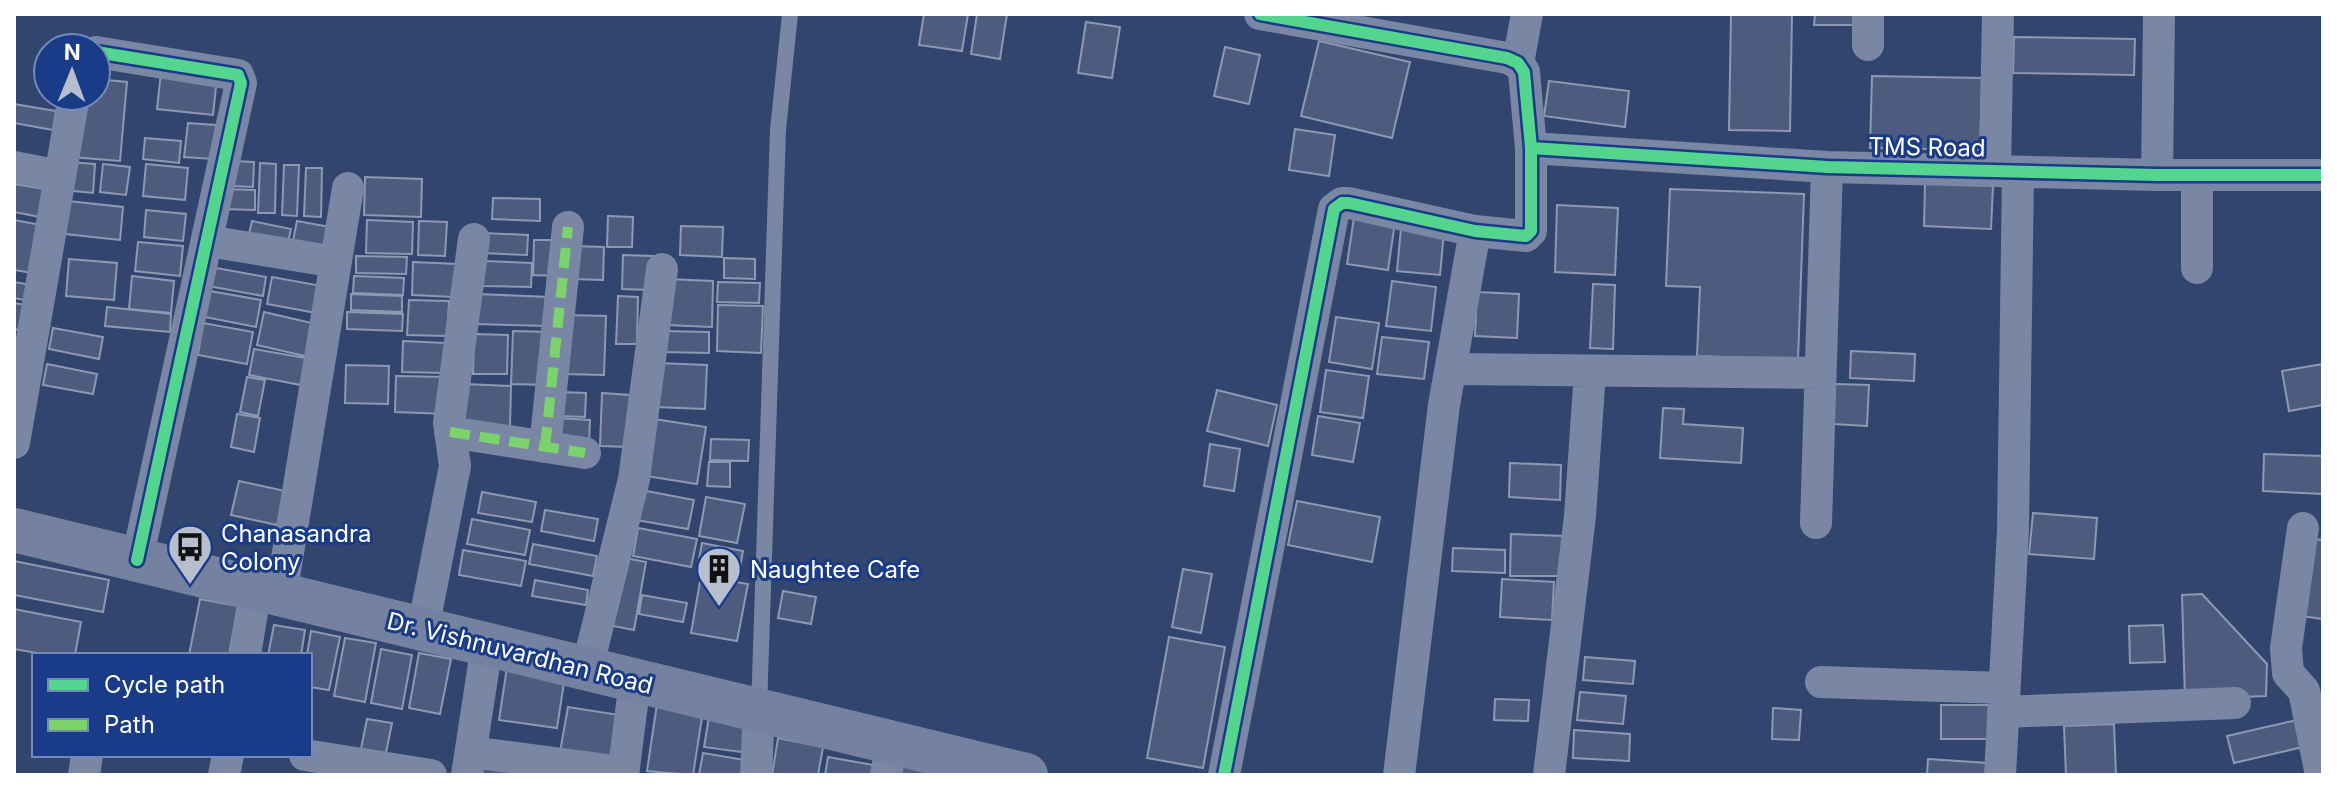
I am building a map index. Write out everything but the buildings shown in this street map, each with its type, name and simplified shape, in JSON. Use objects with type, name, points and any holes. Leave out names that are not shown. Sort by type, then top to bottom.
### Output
[{"type":"main road","name":"Dr. Vishnuvardhan Road","points":[[14,530],[759,711],[889,759],[1006,773]]},
{"type":"street","points":[[1224,775],[1334,209],[1342,203],[1349,203],[1475,231],[1529,235],[1531,148],[1524,72],[1518,63],[1507,58],[1310,18],[1260,14]]},
{"type":"street","points":[[1518,63],[1527,14]]},
{"type":"street","points":[[1998,14],[2007,171],[2013,530],[2000,775]]},
{"type":"street","points":[[2157,175],[2159,14]]},
{"type":"street","points":[[112,54],[209,69],[240,78],[229,147],[137,560]]},
{"type":"street","points":[[14,443],[28,277],[60,176],[71,112]]},
{"type":"street","name":"TMS Road","points":[[1531,148],[1827,167],[2157,175],[2323,175]]},
{"type":"street","points":[[14,167],[60,176]]},
{"type":"street","points":[[1816,523],[1827,167]]},
{"type":"street","points":[[2197,175],[2197,268]]},
{"type":"street","points":[[246,653],[269,592],[336,262],[348,188]]},
{"type":"street","points":[[545,447],[568,227]]},
{"type":"street","points":[[1399,775],[1451,369],[1475,231]]},
{"type":"street","points":[[423,629],[455,466],[449,423],[474,239]]},
{"type":"street","points":[[208,241],[336,262]]},
{"type":"street","points":[[587,669],[634,479],[662,269]]},
{"type":"street","points":[[1451,369],[1820,373]]},
{"type":"street","points":[[1549,775],[1580,516],[1590,372]]},
{"type":"street","points":[[450,432],[585,453]]},
{"type":"street","points":[[2303,528],[2286,648],[2288,673],[2304,691],[2321,775]]},
{"type":"street","points":[[487,645],[469,764],[623,774],[635,681]]},
{"type":"street","points":[[1821,682],[2003,700],[2235,703]]},
{"type":"street","points":[[756,775],[759,711]]},
{"type":"street","points":[[312,756],[431,775]]},
{"type":"lane","points":[[759,711],[778,130],[790,14]]},
{"type":"marked path","points":[[545,447],[568,227]]},
{"type":"marked path","points":[[450,432],[585,453]]},
{"type":"cycle path","points":[[1224,775],[1334,209],[1342,203],[1349,203],[1475,231],[1526,236],[1531,231],[1531,148],[1524,72],[1518,63],[1507,58],[1260,14]]},
{"type":"cycle path","points":[[112,55],[238,75],[241,83],[137,560]]},
{"type":"cycle path","points":[[1531,148],[1827,167],[2157,175],[2323,175]]},
{"type":"place","name":"Chanasandra Colony","points":[[190,586]]},
{"type":"place","name":"Naughtee Cafe","points":[[719,608]]}]
